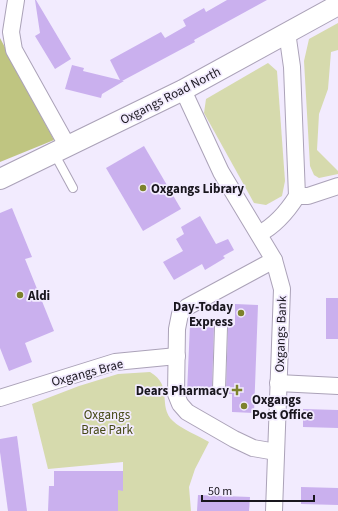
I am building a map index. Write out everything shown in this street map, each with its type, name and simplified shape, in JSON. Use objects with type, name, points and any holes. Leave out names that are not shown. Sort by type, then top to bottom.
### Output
[{"type":"street","points":[[16,0],[11,32],[14,50],[61,150]]},
{"type":"street","name":"Oxgangs Road North","points":[[0,178],[61,150],[183,90],[338,5]]},
{"type":"street","points":[[259,234],[271,227],[289,209],[297,196],[292,67],[287,32]]},
{"type":"street","name":"Oxgangs Bank","points":[[183,90],[221,172],[274,260],[282,289],[274,511]]},
{"type":"street","points":[[297,196],[308,196],[338,186]]},
{"type":"street","points":[[274,260],[187,307],[180,314],[177,322],[176,394],[187,412],[253,448],[276,452]]},
{"type":"street","points":[[219,389],[221,327]]},
{"type":"street","name":"Oxgangs Brae","points":[[0,398],[115,362],[177,356]]},
{"type":"street","points":[[278,383],[338,386]]},
{"type":"lane","points":[[61,150],[73,188]]},
{"type":"green space","points":[[338,23],[338,50],[331,52],[328,89],[319,114],[317,150],[338,171],[338,174],[319,178],[314,175],[310,166],[304,61],[309,39]]},
{"type":"green space","points":[[0,38],[54,140],[0,162]]},
{"type":"green space","points":[[268,63],[277,71],[285,181],[282,196],[266,205],[254,203],[204,113],[206,99]]},
{"type":"green space","name":"Oxgangs Brae Park","points":[[150,372],[161,383],[164,390],[166,409],[168,415],[173,421],[185,430],[209,442],[195,469],[189,487],[191,511],[118,511],[118,490],[123,490],[123,462],[48,469],[32,404],[79,386],[118,374]]},
{"type":"building","points":[[35,0],[71,59],[55,69],[35,36],[40,33]]},
{"type":"building","points":[[227,0],[267,0],[194,40],[195,42],[122,81],[124,81],[102,94],[101,98],[65,89],[72,65],[84,68],[83,71],[120,80],[110,60],[161,32],[165,38],[186,26],[183,20],[204,8],[206,12]]},
{"type":"building","name":"Oxgangs Library","points":[[144,146],[181,209],[143,231],[106,168]]},
{"type":"building","name":"Aldi","points":[[12,208],[32,257],[25,259],[54,331],[25,343],[32,362],[9,371],[0,348],[0,213]]},
{"type":"building","points":[[200,216],[216,244],[228,239],[234,250],[223,256],[225,258],[205,270],[202,264],[174,280],[163,262],[183,251],[176,239],[184,234],[181,227]]},
{"type":"building","points":[[326,298],[338,298],[338,339],[326,339]]},
{"type":"building","points":[[235,304],[258,305],[254,413],[232,412],[232,394],[224,394],[226,389],[228,325],[235,325]]},
{"type":"building","points":[[190,324],[214,325],[213,394],[187,393]]},
{"type":"building","points":[[303,409],[338,410],[338,428],[303,427]]},
{"type":"building","points":[[17,436],[27,511],[8,511],[0,452],[0,439]]},
{"type":"building","points":[[54,471],[123,471],[123,491],[118,490],[118,511],[48,511],[49,486],[54,486]]},
{"type":"building","points":[[301,487],[338,488],[338,505],[301,504]]},
{"type":"building","points":[[198,495],[250,497],[249,511],[197,511]]},
{"type":"place","name":"Oxgangs Library","points":[[143,188]]},
{"type":"place","name":"Aldi","points":[[20,295]]},
{"type":"place","name":"Day-Today Express","points":[[241,313]]},
{"type":"place","name":"Dears Pharmacy","points":[[237,390]]},
{"type":"place","name":"Oxgangs Post Office","points":[[244,406]]}]
